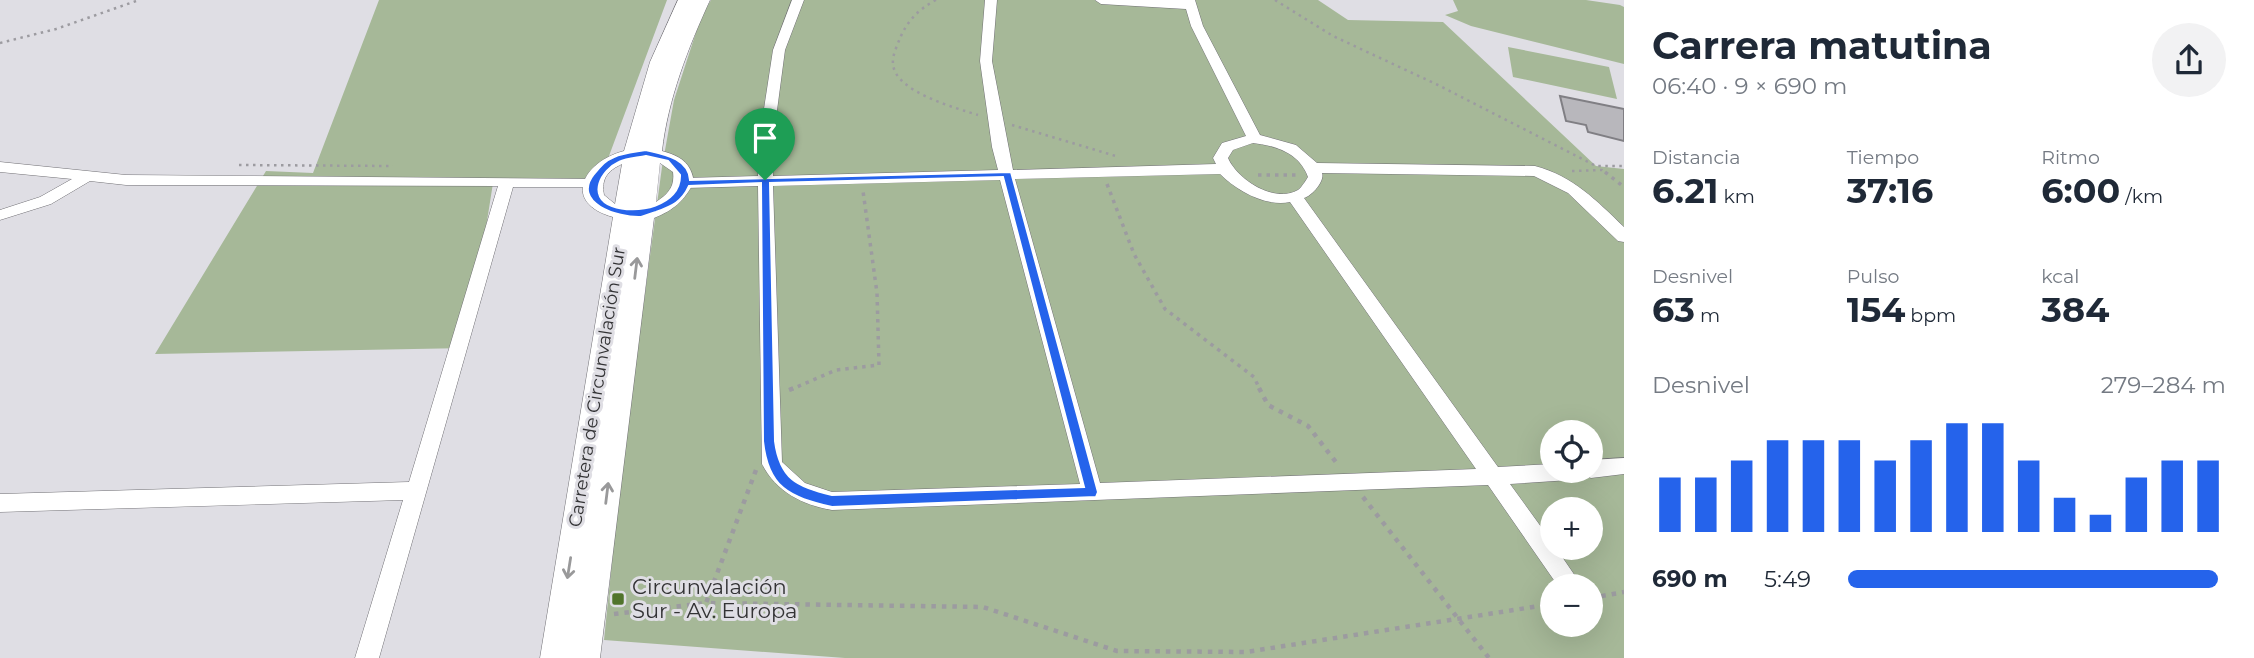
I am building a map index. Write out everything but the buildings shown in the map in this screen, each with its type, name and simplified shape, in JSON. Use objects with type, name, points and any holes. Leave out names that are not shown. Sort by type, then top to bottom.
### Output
[{"type":"street","name":"Carretera de Circunvalación Sur","points":[[585,658],[642,154],[658,62],[686,0]]},
{"type":"street","name":"Carretera de Circunvalación Sur","points":[[642,154],[702,0]]},
{"type":"street","points":[[798,0],[779,50],[765,148],[769,441],[772,464],[785,482],[804,494],[832,501],[1540,473]]},
{"type":"street","points":[[991,0],[986,61],[999,147],[1092,492]]},
{"type":"street","points":[[1101,0],[1190,3],[1197,26],[1255,139]]},
{"type":"street","points":[[1255,139],[1282,144],[1295,150],[1316,177],[1314,186],[1305,193],[1294,196],[1260,194],[1238,183],[1223,169],[1220,160],[1222,152],[1228,145],[1255,139]]},
{"type":"street","points":[[642,154],[671,159],[680,166],[685,174],[681,194],[671,203],[634,213],[609,209],[598,202],[593,192],[593,182],[606,165],[642,154]]},
{"type":"street","points":[[0,167],[126,180],[593,182]]},
{"type":"street","points":[[685,183],[1223,169]]},
{"type":"street","points":[[1309,171],[1535,171],[1562,180],[1576,189],[1624,237]]},
{"type":"street","points":[[2,218],[61,194],[87,176]]},
{"type":"street","points":[[367,658],[507,182]]},
{"type":"street","points":[[1294,196],[1562,574]]},
{"type":"street","name":"Carretera de Circunvalación Sur","points":[[555,658],[634,213]]},
{"type":"street","points":[[1603,468],[1624,466]]},
{"type":"street","points":[[0,503],[416,491]]},
{"type":"path","points":[[0,43],[56,29],[139,0]]},
{"type":"path","points":[[936,0],[906,21],[893,57],[894,69],[903,80],[925,95],[988,118]]},
{"type":"path","points":[[1275,0],[1333,36],[1438,85],[1596,166],[1624,166]]},
{"type":"path","points":[[1001,122],[1114,154],[1122,159]]},
{"type":"path","points":[[1562,171],[1602,170],[1624,187]]},
{"type":"path","points":[[1250,176],[1309,171]]},
{"type":"path","points":[[1105,176],[1134,254],[1166,310],[1254,377],[1268,405],[1308,426],[1341,469]]},
{"type":"path","points":[[785,391],[836,370],[879,365],[877,293],[862,186]]},
{"type":"path","points":[[706,603],[757,466]]},
{"type":"path","points":[[1358,491],[1489,658]]},
{"type":"path","points":[[1603,596],[1624,592]]},
{"type":"path","points":[[607,614],[706,603],[983,607],[1117,651],[1246,652],[1540,606]]},
{"type":"green space","points":[[379,0],[667,0],[606,164],[602,187],[493,183],[467,348],[155,354],[266,171],[313,173]]},
{"type":"green space","points":[[711,0],[1318,0],[1348,20],[1443,22],[1596,166],[1624,169],[1624,658],[845,658],[604,640],[622,464],[662,167],[674,100],[701,17]]},
{"type":"green space","points":[[1453,0],[1586,0],[1620,5],[1624,7],[1624,64],[1471,26],[1445,15],[1458,11]]},
{"type":"green space","points":[[1508,47],[1609,67],[1617,99],[1513,77]]},
{"type":"place","name":"Circunvalación Sur - Av. Europa","points":[[618,599]]},
{"type":"route","points":[[765,180],[685,183],[685,174],[671,159],[646,153],[618,158],[606,165],[597,173],[593,192],[598,202],[609,209],[640,213],[657,210],[671,203],[681,194],[685,183],[765,180],[769,441],[772,464],[785,482],[804,494],[832,501],[1092,492],[1007,174],[765,180]]}]
